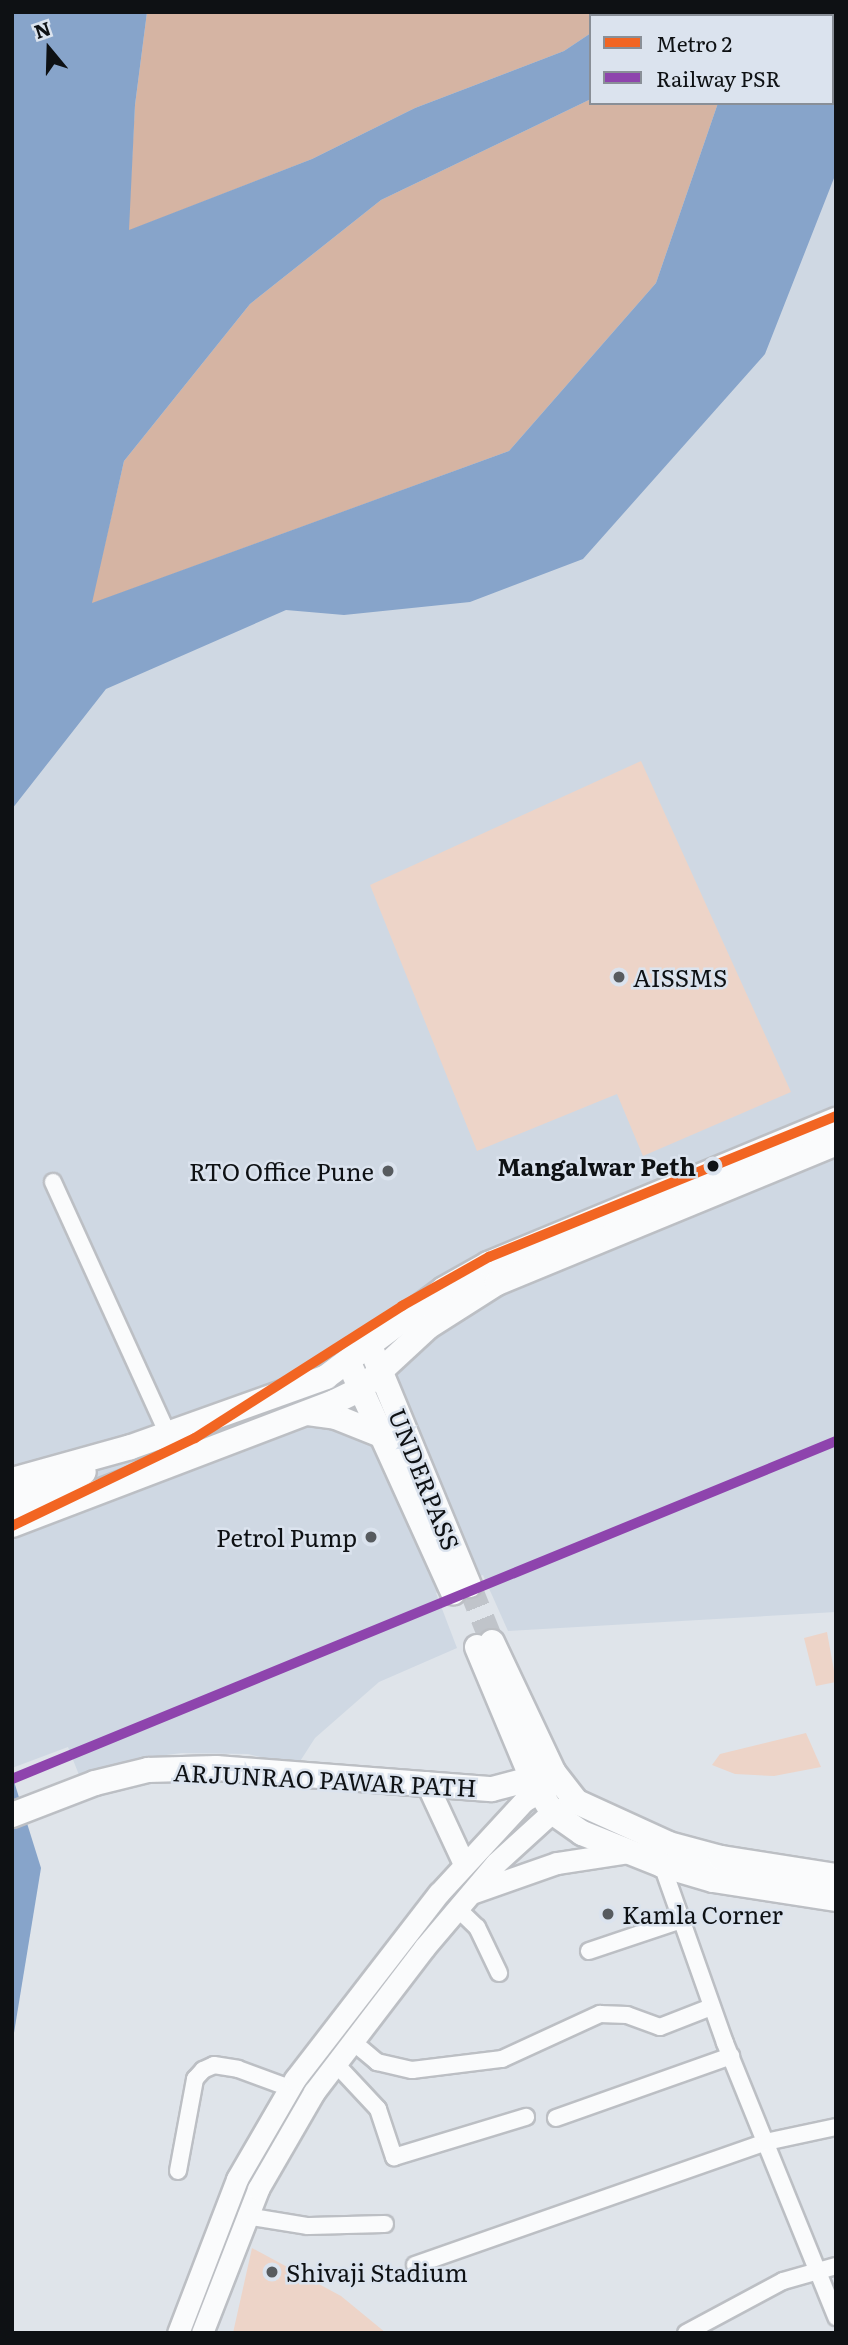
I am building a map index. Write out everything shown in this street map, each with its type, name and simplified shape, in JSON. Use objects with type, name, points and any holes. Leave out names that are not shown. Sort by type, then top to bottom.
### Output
[{"type":"main road","points":[[19,1500],[168,1434],[326,1377],[349,1363],[444,1289],[488,1264],[836,1120]]},
{"type":"main road","points":[[19,1500],[74,1489],[307,1413],[361,1389],[428,1327],[497,1283],[836,1143]]},
{"type":"main road","name":"UNDERPASS","points":[[349,1363],[381,1435],[461,1589],[370,1346]]},
{"type":"main road","points":[[307,1413],[336,1417],[381,1435]]},
{"type":"main road","points":[[74,1489],[168,1434]]},
{"type":"main road","points":[[485,1644],[552,1812],[582,1833],[662,1865],[713,1880],[836,1899]]},
{"type":"main road","name":"ARJUNRAO PAWAR PATH","points":[[12,1815],[95,1783],[148,1770],[216,1768],[492,1789],[540,1777]]},
{"type":"main road","points":[[540,1777],[577,1802],[682,1847],[721,1858],[836,1876]]},
{"type":"main road","points":[[178,2333],[237,2179],[290,2088],[464,1864],[540,1777]]},
{"type":"main road","points":[[426,1782],[464,1864]]},
{"type":"main road","points":[[202,2333],[246,2217],[280,2150],[335,2063],[463,1901],[552,1812],[577,1802]]},
{"type":"main road","points":[[463,1901],[557,1863],[629,1852]]},
{"type":"street","points":[[53,1182],[168,1434]]},
{"type":"street","points":[[662,1865],[711,2007],[766,2142],[828,2268],[836,2317]]},
{"type":"street","points":[[463,1901],[499,1973]]},
{"type":"street","points":[[589,1951],[681,1920]]},
{"type":"street","points":[[352,2041],[377,2063],[412,2070],[502,2059],[600,2014],[627,2015],[660,2026],[711,2007]]},
{"type":"street","points":[[556,2118],[731,2056]]},
{"type":"street","points":[[335,2063],[377,2109],[394,2157],[526,2117]]},
{"type":"street","points":[[178,2171],[194,2079],[203,2070],[214,2064],[238,2069],[290,2088]]},
{"type":"street","points":[[415,2265],[766,2142],[836,2127]]},
{"type":"street","points":[[246,2217],[308,2226],[385,2224]]},
{"type":"street","points":[[686,2333],[783,2281],[828,2268]]},
{"type":"shaded area","points":[[117,12],[836,12],[836,1612],[508,1631],[483,1575],[436,1593],[457,1648],[379,1682],[315,1738],[297,1766],[248,1754],[182,1753],[134,1759],[79,1775],[68,1747],[12,1768],[12,761]]},
{"type":"shaded area","points":[[147,12],[622,12],[589,14],[589,34],[564,51],[415,108],[312,159],[128,231],[135,105]]},
{"type":"shaded area","points":[[589,100],[589,105],[717,105],[656,283],[509,451],[91,604],[124,461],[250,304],[381,200]]},
{"type":"shaded area","points":[[641,761],[791,1092],[643,1156],[617,1094],[477,1151],[370,885]]},
{"type":"shaded area","points":[[827,1632],[836,1682],[816,1686],[804,1638]]},
{"type":"shaded area","points":[[806,1733],[821,1767],[774,1776],[735,1774],[712,1765],[720,1754]]},
{"type":"shaded area","name":"Shivaji Stadium","points":[[252,2248],[341,2296],[386,2333],[233,2333]]},
{"type":"water","points":[[12,12],[147,12],[135,105],[129,230],[312,159],[415,108],[564,51],[589,34],[589,100],[381,200],[250,304],[124,461],[92,603],[509,451],[656,283],[717,105],[834,105],[834,14],[749,12],[836,12],[836,173],[765,354],[583,559],[470,602],[344,615],[286,610],[106,689],[12,809]]},
{"type":"water","points":[[622,12],[739,12],[678,14],[620,14]]},
{"type":"water","points":[[12,1775],[41,1868],[12,2045]]},
{"type":"tunnel","points":[[469,1585],[492,1642]]},
{"type":"metro line","name":"2","points":[[12,1526],[195,1438],[402,1306],[489,1257],[836,1116]]},
{"type":"rail line","name":"PSR","points":[[12,1779],[836,1441]]},
{"type":"place","name":"AISSMS","points":[[619,977]]},
{"type":"place","name":"Mangalwar Peth","points":[[713,1166]]},
{"type":"place","name":"RTO Office Pune","points":[[388,1171]]},
{"type":"place","name":"Petrol Pump","points":[[371,1537]]},
{"type":"place","name":"Kamla Corner","points":[[608,1914]]},
{"type":"place","name":"Shivaji Stadium","points":[[272,2272]]}]
